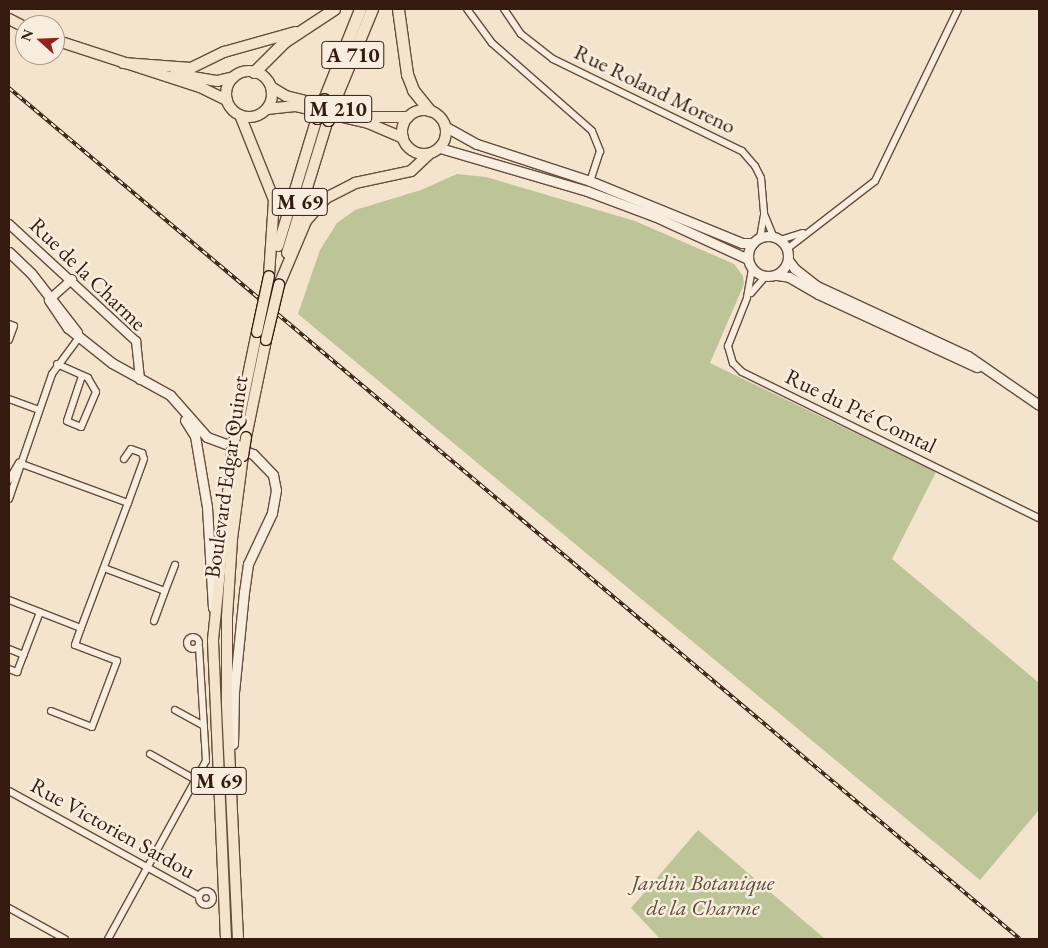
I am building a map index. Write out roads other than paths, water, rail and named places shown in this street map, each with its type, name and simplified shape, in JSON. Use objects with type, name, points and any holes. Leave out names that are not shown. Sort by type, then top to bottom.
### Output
[{"type":"highway","points":[[254,72],[278,47],[334,9]]},
{"type":"highway","name":"A 710","points":[[322,119],[360,9]]},
{"type":"highway","name":"A 710","points":[[329,100],[372,9]]},
{"type":"highway","points":[[398,9],[407,74],[413,90],[429,110]]},
{"type":"main road","points":[[123,63],[191,68],[224,52],[310,27]]},
{"type":"main road","points":[[65,43],[200,88],[227,100],[240,115],[274,200],[269,276]]},
{"type":"main road","points":[[123,63],[217,81],[254,72],[264,78],[271,87],[270,102],[267,109],[254,117],[240,115]]},
{"type":"main road","points":[[227,100],[228,88],[234,77]]},
{"type":"main road","name":"M 210","points":[[271,87],[286,96],[370,117],[408,117]]},
{"type":"main road","name":"M 210","points":[[267,109],[295,106],[368,123],[402,138]]},
{"type":"main road","points":[[279,285],[306,221],[326,198],[355,183],[411,171],[429,154],[440,148],[447,135],[446,127],[440,116],[429,110],[414,112],[408,117],[402,138],[416,153],[429,154]]},
{"type":"main road","name":"M 69","points":[[269,276],[322,119]]},
{"type":"main road","name":"Boulevard Edgar Quinet","points":[[238,939],[226,704],[228,583],[246,437],[279,285],[322,119]]},
{"type":"main road","points":[[446,127],[477,144],[590,182],[742,243],[777,238],[787,248],[788,260],[795,269],[817,286],[968,356],[1039,405]]},
{"type":"main road","points":[[440,148],[586,191],[654,216],[748,259]]},
{"type":"main road","points":[[756,240],[748,259],[752,270],[765,277],[777,275],[789,277],[818,294],[1000,377]]},
{"type":"main road","points":[[9,252],[31,273],[49,300],[67,317],[80,336],[112,363],[170,395],[207,437],[258,457],[269,468],[276,482],[272,513],[248,564],[234,692],[231,795]]},
{"type":"main road","points":[[777,275],[788,260]]},
{"type":"main road","name":"Boulevard Edgar Quinet","points":[[226,939],[214,623],[232,453],[269,276]]},
{"type":"main road","points":[[158,390],[180,412],[195,436],[210,534],[214,623]]},
{"type":"street","points":[[467,9],[492,43],[592,132],[600,151],[590,182]]},
{"type":"street","name":"Rue Roland Moreno","points":[[504,9],[521,34],[553,59],[742,151],[756,166],[761,178],[764,215]]},
{"type":"street","points":[[787,248],[806,231],[875,181],[958,9]]},
{"type":"street","points":[[764,215],[777,238],[806,231]]},
{"type":"street","points":[[756,240],[764,215]]},
{"type":"street","name":"Rue de la Charme","points":[[9,224],[72,279],[136,341],[140,380]]},
{"type":"street","name":"Rue du Pré Comtal","points":[[752,270],[747,298],[728,346],[733,363],[742,372],[1039,518]]},
{"type":"street","name":"Rue du Pré Comtal","points":[[747,298],[765,277]]},
{"type":"street","points":[[49,300],[72,279]]},
{"type":"street","points":[[9,324],[14,326],[9,340]]},
{"type":"street","points":[[9,499],[19,463],[57,364],[80,336]]},
{"type":"street","points":[[57,364],[82,376],[91,382],[96,392],[81,427],[67,421],[82,376]]},
{"type":"street","points":[[9,399],[39,410]]},
{"type":"street","points":[[51,711],[92,727],[117,661],[75,645],[144,459],[142,452],[131,449],[124,459]]},
{"type":"street","points":[[9,480],[19,463]]},
{"type":"street","points":[[19,463],[128,503]]},
{"type":"street","points":[[154,621],[175,565]]},
{"type":"street","points":[[104,568],[165,591]]},
{"type":"street","points":[[9,600],[81,628]]},
{"type":"street","points":[[9,668],[18,672],[40,612]]},
{"type":"street","points":[[108,939],[206,761],[199,647]]},
{"type":"street","points":[[9,649],[24,654]]},
{"type":"street","points":[[175,710],[204,726]]},
{"type":"street","points":[[150,754],[196,780]]},
{"type":"street","name":"Rue Victorien Sardou","points":[[9,791],[200,896]]},
{"type":"street","points":[[9,908],[65,939]]},
{"type":"railway","points":[[9,88],[1020,939]]},
{"type":"park label","name":"Jardin Botanique de la Charme","points":[[703,894]]}]
